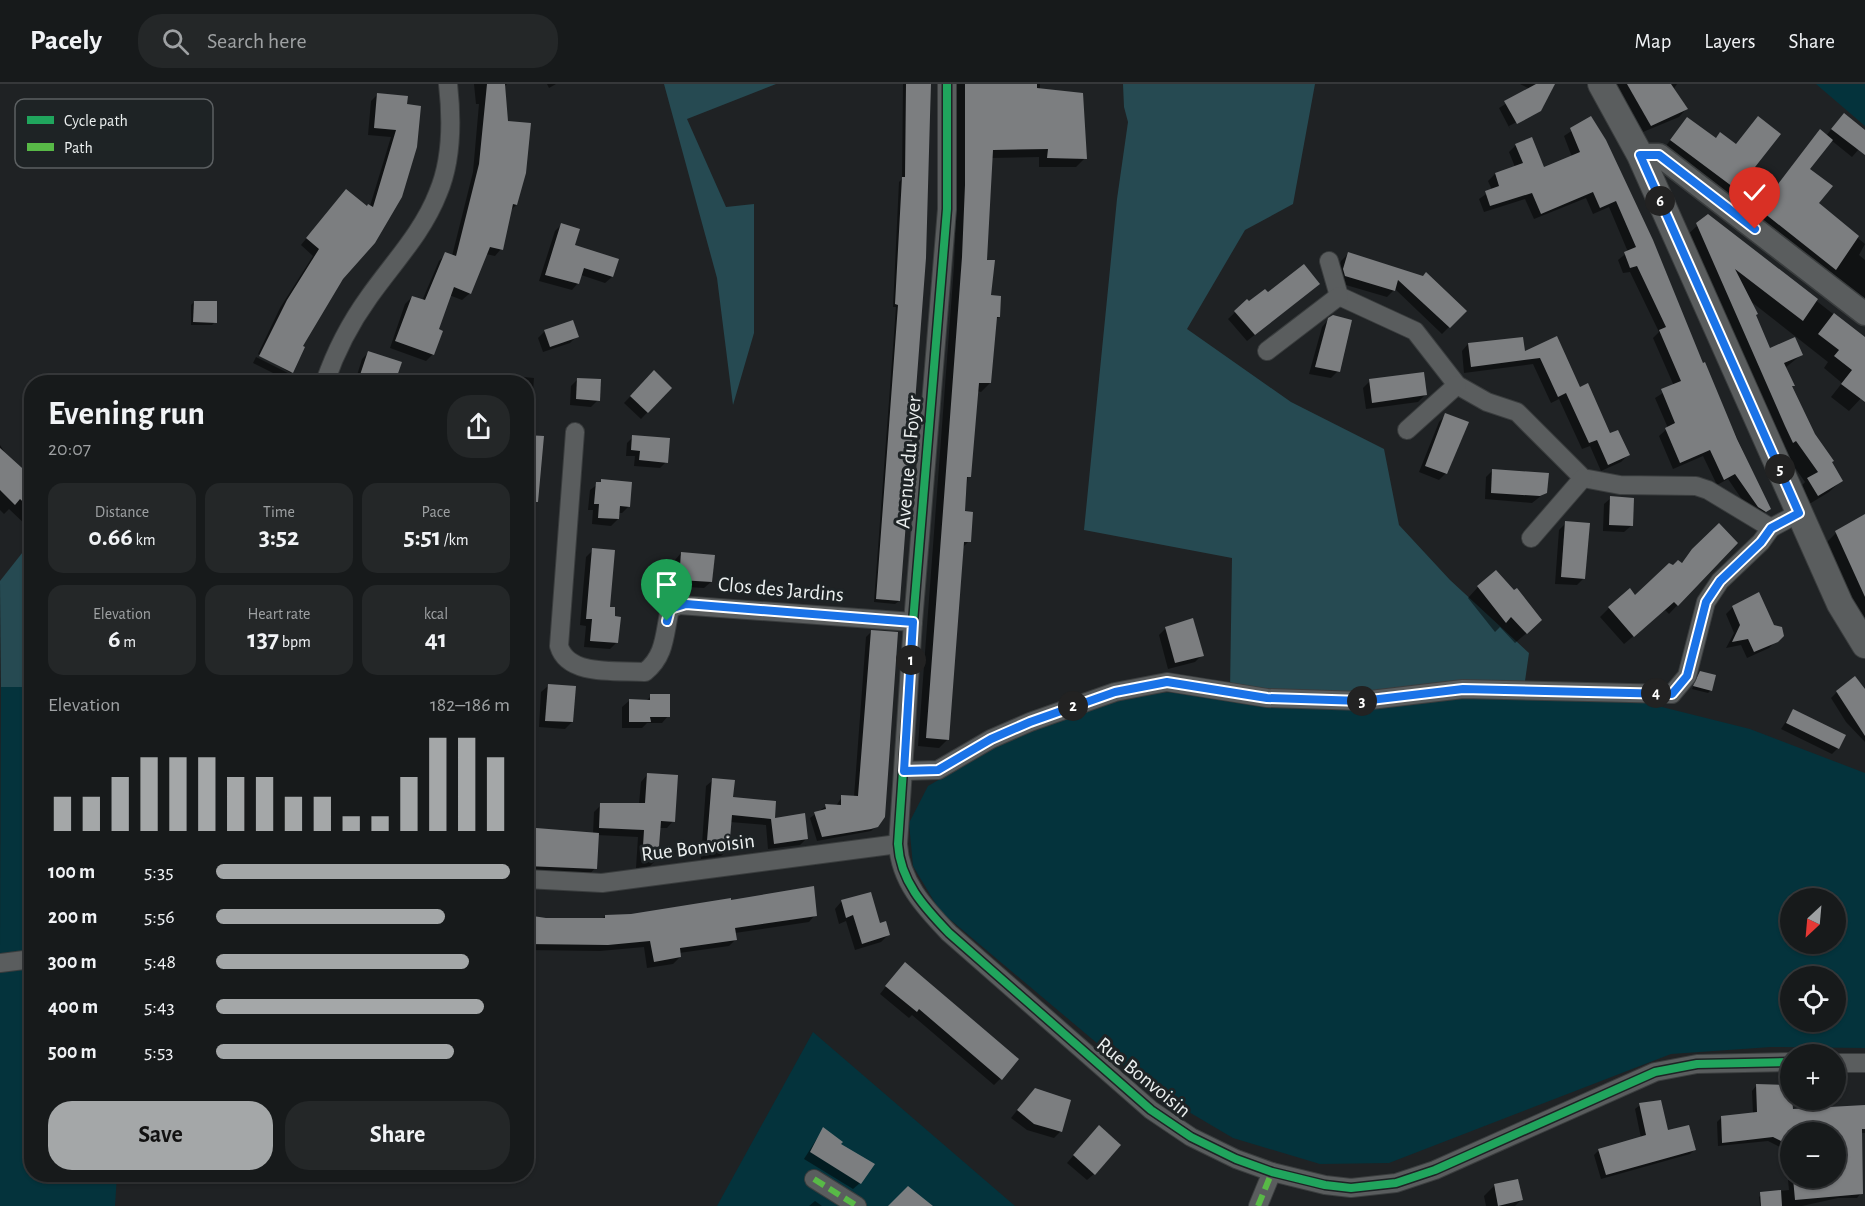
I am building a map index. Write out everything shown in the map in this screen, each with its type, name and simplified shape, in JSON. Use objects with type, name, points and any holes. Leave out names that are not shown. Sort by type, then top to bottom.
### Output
[{"type":"main road","points":[[1604,85],[1640,155],[1840,604],[1865,645]]},
{"type":"street","points":[[328,375],[348,331],[369,297],[423,224],[439,192],[449,148],[451,107],[448,84]]},
{"type":"street","name":"Avenue du Foyer","points":[[898,844],[913,622],[947,210],[947,84]]},
{"type":"street","points":[[1640,155],[1659,155],[1865,314]]},
{"type":"street","points":[[1329,261],[1339,296],[1415,331],[1457,385],[1487,402],[1517,412],[1583,478],[1620,485],[1696,486],[1708,490],[1771,528]]},
{"type":"street","points":[[1267,351],[1339,296]]},
{"type":"street","points":[[1407,430],[1457,385]]},
{"type":"street","name":"Clos des Jardins","points":[[575,432],[559,646],[562,656],[570,663],[584,668],[645,672],[656,663],[663,651],[670,609],[679,605],[913,622]]},
{"type":"street","points":[[1531,538],[1583,478]]},
{"type":"street","points":[[904,771],[938,770],[991,739],[1030,722],[1115,692],[1167,682],[1267,698],[1362,701],[1463,689],[1672,694],[1687,676],[1706,602],[1720,581],[1761,542],[1771,528],[1799,513]]},
{"type":"street","name":"Rue Bonvoisin","points":[[534,879],[602,883],[898,844],[899,860],[922,904],[949,933],[1151,1110],[1191,1137],[1236,1159],[1272,1172],[1351,1188],[1396,1183],[1435,1170],[1655,1072],[1697,1064],[1780,1062]]},
{"type":"street","points":[[0,963],[24,960]]},
{"type":"street","points":[[1846,1063],[1865,1063]]},
{"type":"street","points":[[1258,1206],[1272,1172]]},
{"type":"street","points":[[814,1179],[857,1206]]},
{"type":"shaded area","points":[[664,84],[776,84],[687,119],[726,207],[754,204],[754,333],[733,405],[717,278]]},
{"type":"shaded area","points":[[1123,84],[1315,84],[1293,204],[1245,230],[1187,329],[1291,402],[1384,449],[1399,525],[1450,580],[1529,653],[1523,695],[1230,691],[1232,558],[1084,530],[1117,199],[1128,122],[1124,107]]},
{"type":"shaded area","points":[[1816,84],[1865,84],[1865,126]]},
{"type":"shaded area","points":[[24,551],[24,687],[1,687],[0,581]]},
{"type":"shaded area","points":[[1,687],[24,687],[24,952],[0,953]]},
{"type":"shaded area","points":[[1230,691],[1618,696],[1750,729],[1865,773],[1865,1048],[1846,1048],[1846,1044],[1780,1044],[1780,1047],[1671,1054],[1389,1163],[1320,1164],[1233,1138],[1155,1092],[940,911],[913,866],[909,823],[928,786],[1041,721],[1141,693]]},
{"type":"shaded area","points":[[24,968],[24,1182],[117,1182],[115,1206],[0,1206],[0,969]]},
{"type":"shaded area","points":[[813,1032],[1015,1206],[717,1206]]},
{"type":"building","points":[[487,84],[505,84],[508,121],[531,123],[526,173],[517,205],[513,204],[503,250],[490,247],[471,294],[454,287],[439,329],[443,331],[434,355],[395,341],[412,296],[425,300],[445,252],[456,256],[479,164]]},
{"type":"building","points":[[906,84],[931,84],[926,258],[900,601],[876,599],[898,305],[895,304],[902,177],[905,177]]},
{"type":"building","points":[[965,84],[1037,84],[1037,88],[1083,93],[1087,159],[1047,158],[1048,149],[993,150],[987,260],[995,260],[991,295],[1001,296],[1000,317],[997,317],[991,383],[979,383],[971,477],[967,477],[965,511],[973,512],[971,542],[964,542],[949,740],[926,738],[962,257]]},
{"type":"building","points":[[1536,84],[1555,84],[1541,111],[1517,124],[1504,101]]},
{"type":"building","points":[[1627,84],[1671,84],[1688,109],[1651,126]]},
{"type":"building","points":[[377,93],[408,96],[407,104],[421,106],[417,147],[402,197],[375,243],[343,279],[303,346],[305,347],[293,373],[259,356],[287,300],[319,249],[306,238],[346,189],[367,206],[368,204],[373,207],[396,130],[374,128]]},
{"type":"building","points":[[1844,113],[1865,130],[1865,155],[1831,129]]},
{"type":"building","points":[[1591,116],[1606,140],[1653,240],[1703,363],[1705,362],[1737,439],[1771,509],[1766,512],[1758,507],[1735,474],[1724,480],[1710,450],[1680,463],[1665,428],[1675,423],[1661,389],[1681,381],[1659,330],[1666,327],[1637,266],[1630,268],[1624,252],[1636,247],[1616,201],[1600,208],[1593,192],[1541,214],[1532,193],[1490,206],[1485,191],[1499,186],[1495,173],[1523,163],[1515,144],[1532,137],[1544,167],[1580,152],[1570,128]]},
{"type":"building","points":[[1758,116],[1781,134],[1737,190],[1670,140],[1687,117],[1716,138],[1720,132],[1736,144]]},
{"type":"building","points":[[1820,129],[1833,140],[1810,169],[1833,186],[1819,203],[1859,236],[1836,270],[1759,209]]},
{"type":"building","points":[[1708,214],[1818,299],[1803,321],[1735,269],[1758,314],[1756,315],[1770,348],[1795,337],[1803,355],[1784,363],[1795,386],[1792,386],[1815,434],[1834,461],[1832,462],[1843,481],[1818,496],[1807,478],[1818,472],[1796,441],[1793,443],[1696,223]]},
{"type":"building","points":[[561,223],[580,229],[575,245],[619,259],[613,277],[584,268],[579,284],[545,275]]},
{"type":"building","points":[[1348,252],[1423,276],[1426,272],[1467,311],[1450,328],[1398,280],[1395,291],[1345,276],[1343,269]]},
{"type":"building","points":[[1304,264],[1320,284],[1255,335],[1234,311],[1247,299],[1249,301],[1265,289],[1268,292]]},
{"type":"building","points":[[194,301],[217,301],[217,323],[193,322]]},
{"type":"building","points":[[1834,313],[1865,337],[1865,402],[1841,384],[1852,370],[1834,356],[1839,350],[1818,334]]},
{"type":"building","points":[[1333,315],[1352,320],[1340,372],[1315,367],[1328,318]]},
{"type":"building","points":[[573,320],[579,337],[550,347],[544,330]]},
{"type":"building","points":[[1557,336],[1580,387],[1588,383],[1610,433],[1618,430],[1630,455],[1608,465],[1597,440],[1589,443],[1566,393],[1558,397],[1540,358],[1471,367],[1468,343],[1523,337],[1525,351]]},
{"type":"building","points":[[368,351],[402,362],[397,375],[360,375]]},
{"type":"building","points":[[654,370],[672,388],[648,413],[630,396]]},
{"type":"building","points":[[1424,372],[1427,395],[1372,403],[1369,379]]},
{"type":"building","points":[[577,378],[601,379],[600,401],[576,399]]},
{"type":"building","points":[[1445,413],[1469,422],[1447,474],[1425,466]]},
{"type":"building","points":[[534,435],[544,436],[538,502],[534,502]]},
{"type":"building","points":[[632,435],[670,438],[668,463],[639,460],[640,451],[631,450]]},
{"type":"building","points":[[0,448],[24,470],[24,503],[20,499],[15,505],[0,490]]},
{"type":"building","points":[[1492,469],[1549,473],[1547,493],[1540,496],[1491,493]]},
{"type":"building","points":[[601,479],[632,482],[630,507],[620,506],[619,519],[598,518],[599,504],[594,504],[596,482],[601,482]]},
{"type":"building","points":[[1610,496],[1634,498],[1633,526],[1609,525]]},
{"type":"building","points":[[1865,514],[1865,597],[1835,531]]},
{"type":"building","points":[[1565,521],[1590,523],[1585,579],[1561,577]]},
{"type":"building","points":[[1719,523],[1738,543],[1678,606],[1674,602],[1634,637],[1608,607],[1630,588],[1635,595],[1669,563],[1673,565],[1678,560],[1682,563],[1692,549]]},
{"type":"building","points":[[592,548],[615,550],[610,607],[615,607],[615,616],[621,617],[618,643],[590,641],[592,619],[586,619]]},
{"type":"building","points":[[681,552],[715,555],[712,582],[679,580]]},
{"type":"building","points":[[1496,570],[1514,590],[1517,588],[1542,620],[1527,634],[1511,617],[1506,623],[1477,586]]},
{"type":"building","points":[[1759,592],[1774,625],[1782,627],[1784,636],[1778,642],[1754,652],[1748,639],[1732,642],[1740,625],[1732,606]]},
{"type":"building","points":[[1193,618],[1204,656],[1175,663],[1165,627]]},
{"type":"building","points":[[871,630],[898,632],[885,817],[878,827],[822,837],[814,812],[826,809],[825,804],[841,805],[841,795],[858,796]]},
{"type":"building","points":[[1700,671],[1716,675],[1712,691],[1693,686]]},
{"type":"building","points":[[1855,676],[1865,689],[1865,736],[1836,691]]},
{"type":"building","points":[[548,684],[576,686],[573,722],[545,721]]},
{"type":"building","points":[[650,694],[670,694],[670,717],[650,717],[651,722],[629,722],[629,699],[650,700]]},
{"type":"building","points":[[1793,709],[1846,735],[1839,749],[1786,723]]},
{"type":"building","points":[[647,773],[678,775],[675,822],[661,821],[658,859],[642,862],[644,830],[599,828],[600,803],[645,803]]},
{"type":"building","points":[[712,778],[735,780],[733,797],[776,801],[775,818],[805,813],[808,839],[774,844],[771,819],[732,815],[729,850],[706,853]]},
{"type":"building","points":[[536,828],[599,833],[597,869],[534,866]]},
{"type":"building","points":[[814,886],[817,916],[735,928],[737,940],[680,948],[681,957],[654,962],[650,941],[608,945],[534,944],[534,916],[605,918],[605,915],[631,914],[731,898],[731,900]]},
{"type":"building","points":[[871,892],[880,923],[886,921],[890,935],[862,944],[853,915],[846,918],[841,900]]},
{"type":"building","points":[[905,962],[1019,1059],[1002,1080],[919,1009],[917,1012],[885,986]]},
{"type":"building","points":[[1756,1084],[1780,1085],[1780,1110],[1846,1110],[1846,1106],[1865,1105],[1865,1129],[1862,1129],[1863,1194],[1795,1200],[1794,1188],[1846,1188],[1846,1122],[1780,1122],[1780,1140],[1773,1137],[1722,1143],[1721,1116],[1757,1112]]},
{"type":"building","points":[[1035,1088],[1071,1100],[1062,1132],[1034,1124],[1017,1110]]},
{"type":"building","points":[[1661,1100],[1668,1130],[1689,1125],[1696,1150],[1606,1175],[1598,1149],[1646,1135],[1639,1103]]},
{"type":"building","points":[[1099,1125],[1121,1145],[1095,1175],[1073,1155]]},
{"type":"building","points":[[823,1127],[843,1142],[841,1144],[875,1164],[861,1184],[810,1152]]},
{"type":"building","points":[[1518,1179],[1523,1200],[1498,1206],[1494,1184]]},
{"type":"building","points":[[908,1186],[933,1206],[888,1206]]},
{"type":"building","points":[[1781,1190],[1782,1206],[1761,1206],[1760,1192]]},
{"type":"marked path","points":[[1258,1206],[1272,1172]]},
{"type":"marked path","points":[[814,1179],[857,1206]]},
{"type":"cycle path","points":[[947,84],[947,209],[913,622],[898,844],[908,882],[931,913],[949,933],[1151,1110],[1191,1137],[1236,1159],[1272,1172],[1325,1185],[1351,1188],[1396,1183],[1435,1170],[1655,1072],[1697,1064],[1780,1062]]},
{"type":"cycle path","points":[[904,771],[938,770],[991,739],[1030,722],[1115,692],[1167,682],[1267,698],[1362,701],[1463,689],[1672,694],[1687,676],[1706,602],[1720,581],[1761,542],[1771,528],[1799,513]]},
{"type":"route","points":[[667,621],[670,609],[686,604],[913,622],[904,771],[938,770],[991,739],[1030,722],[1115,692],[1167,682],[1193,684],[1267,698],[1362,701],[1463,689],[1672,694],[1687,676],[1706,602],[1720,581],[1761,542],[1771,528],[1799,513],[1640,155],[1652,153],[1659,155],[1755,229]]}]
